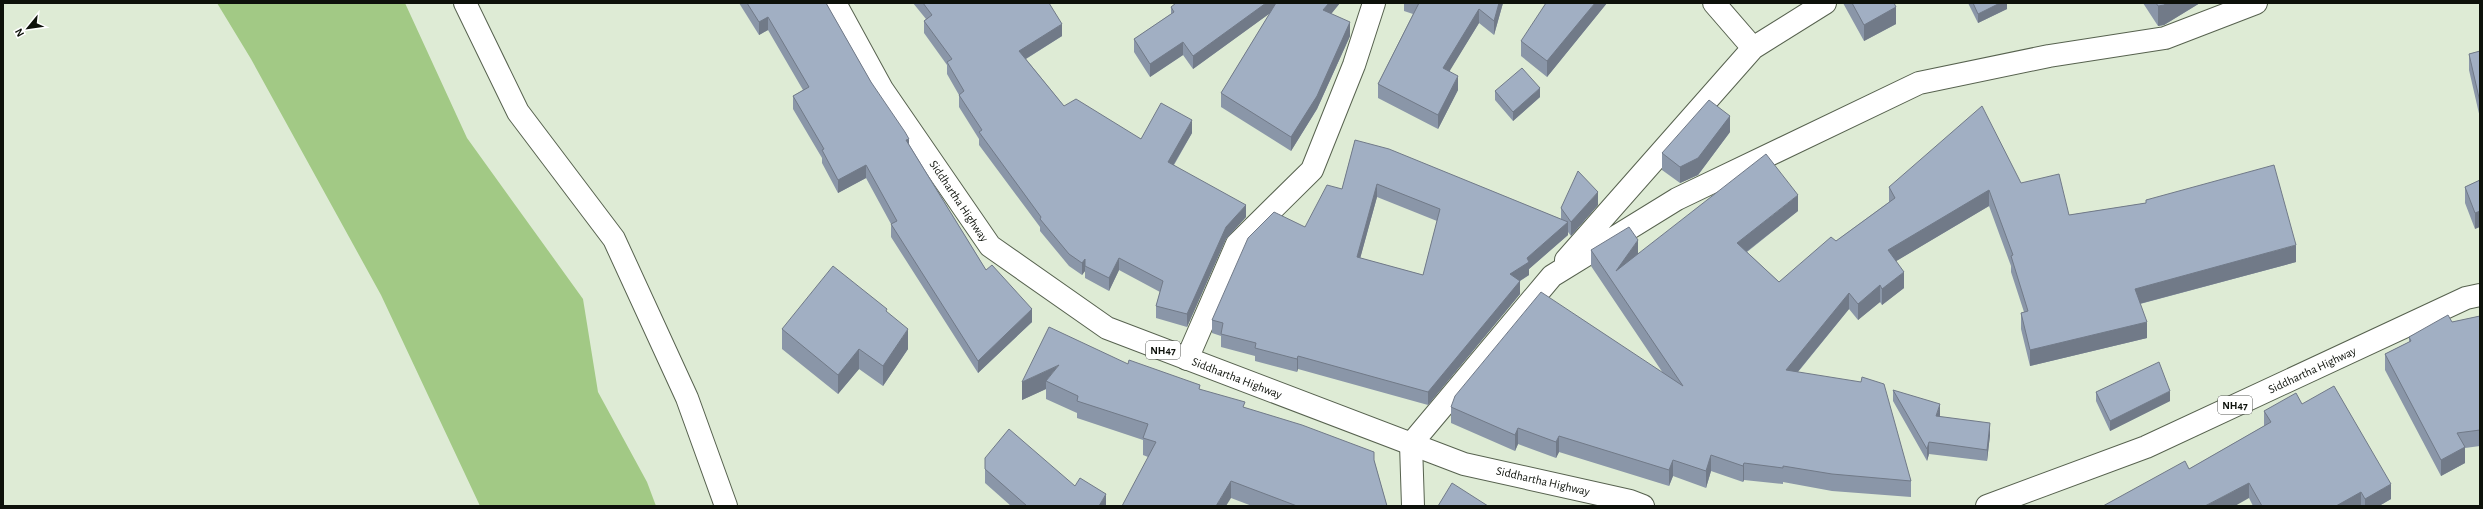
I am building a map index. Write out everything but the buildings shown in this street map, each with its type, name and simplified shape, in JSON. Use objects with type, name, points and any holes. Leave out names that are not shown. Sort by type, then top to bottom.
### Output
[{"type":"main road","points":[[466,3],[518,112],[614,239],[687,398],[726,506]]},
{"type":"main road","name":"Siddhartha Highway","points":[[835,3],[882,89],[990,246],[1107,328],[1464,464],[1630,501],[1643,506]]},
{"type":"main road","points":[[1187,359],[1237,244],[1312,170],[1354,64],[1374,3]]},
{"type":"main road","points":[[1714,3],[1753,48]]},
{"type":"main road","points":[[1413,506],[1411,444],[1552,276],[1753,48],[1825,3]]},
{"type":"main road","points":[[1552,276],[1677,199],[1919,83],[2049,56],[2165,38],[2256,3]]},
{"type":"main road","name":"Siddhartha Highway","points":[[1987,506],[2146,447],[2466,298],[2480,295]]},
{"type":"shaded area","points":[[217,3],[405,3],[467,138],[583,299],[598,392],[647,482],[656,506],[480,506],[381,295],[251,59]]}]
